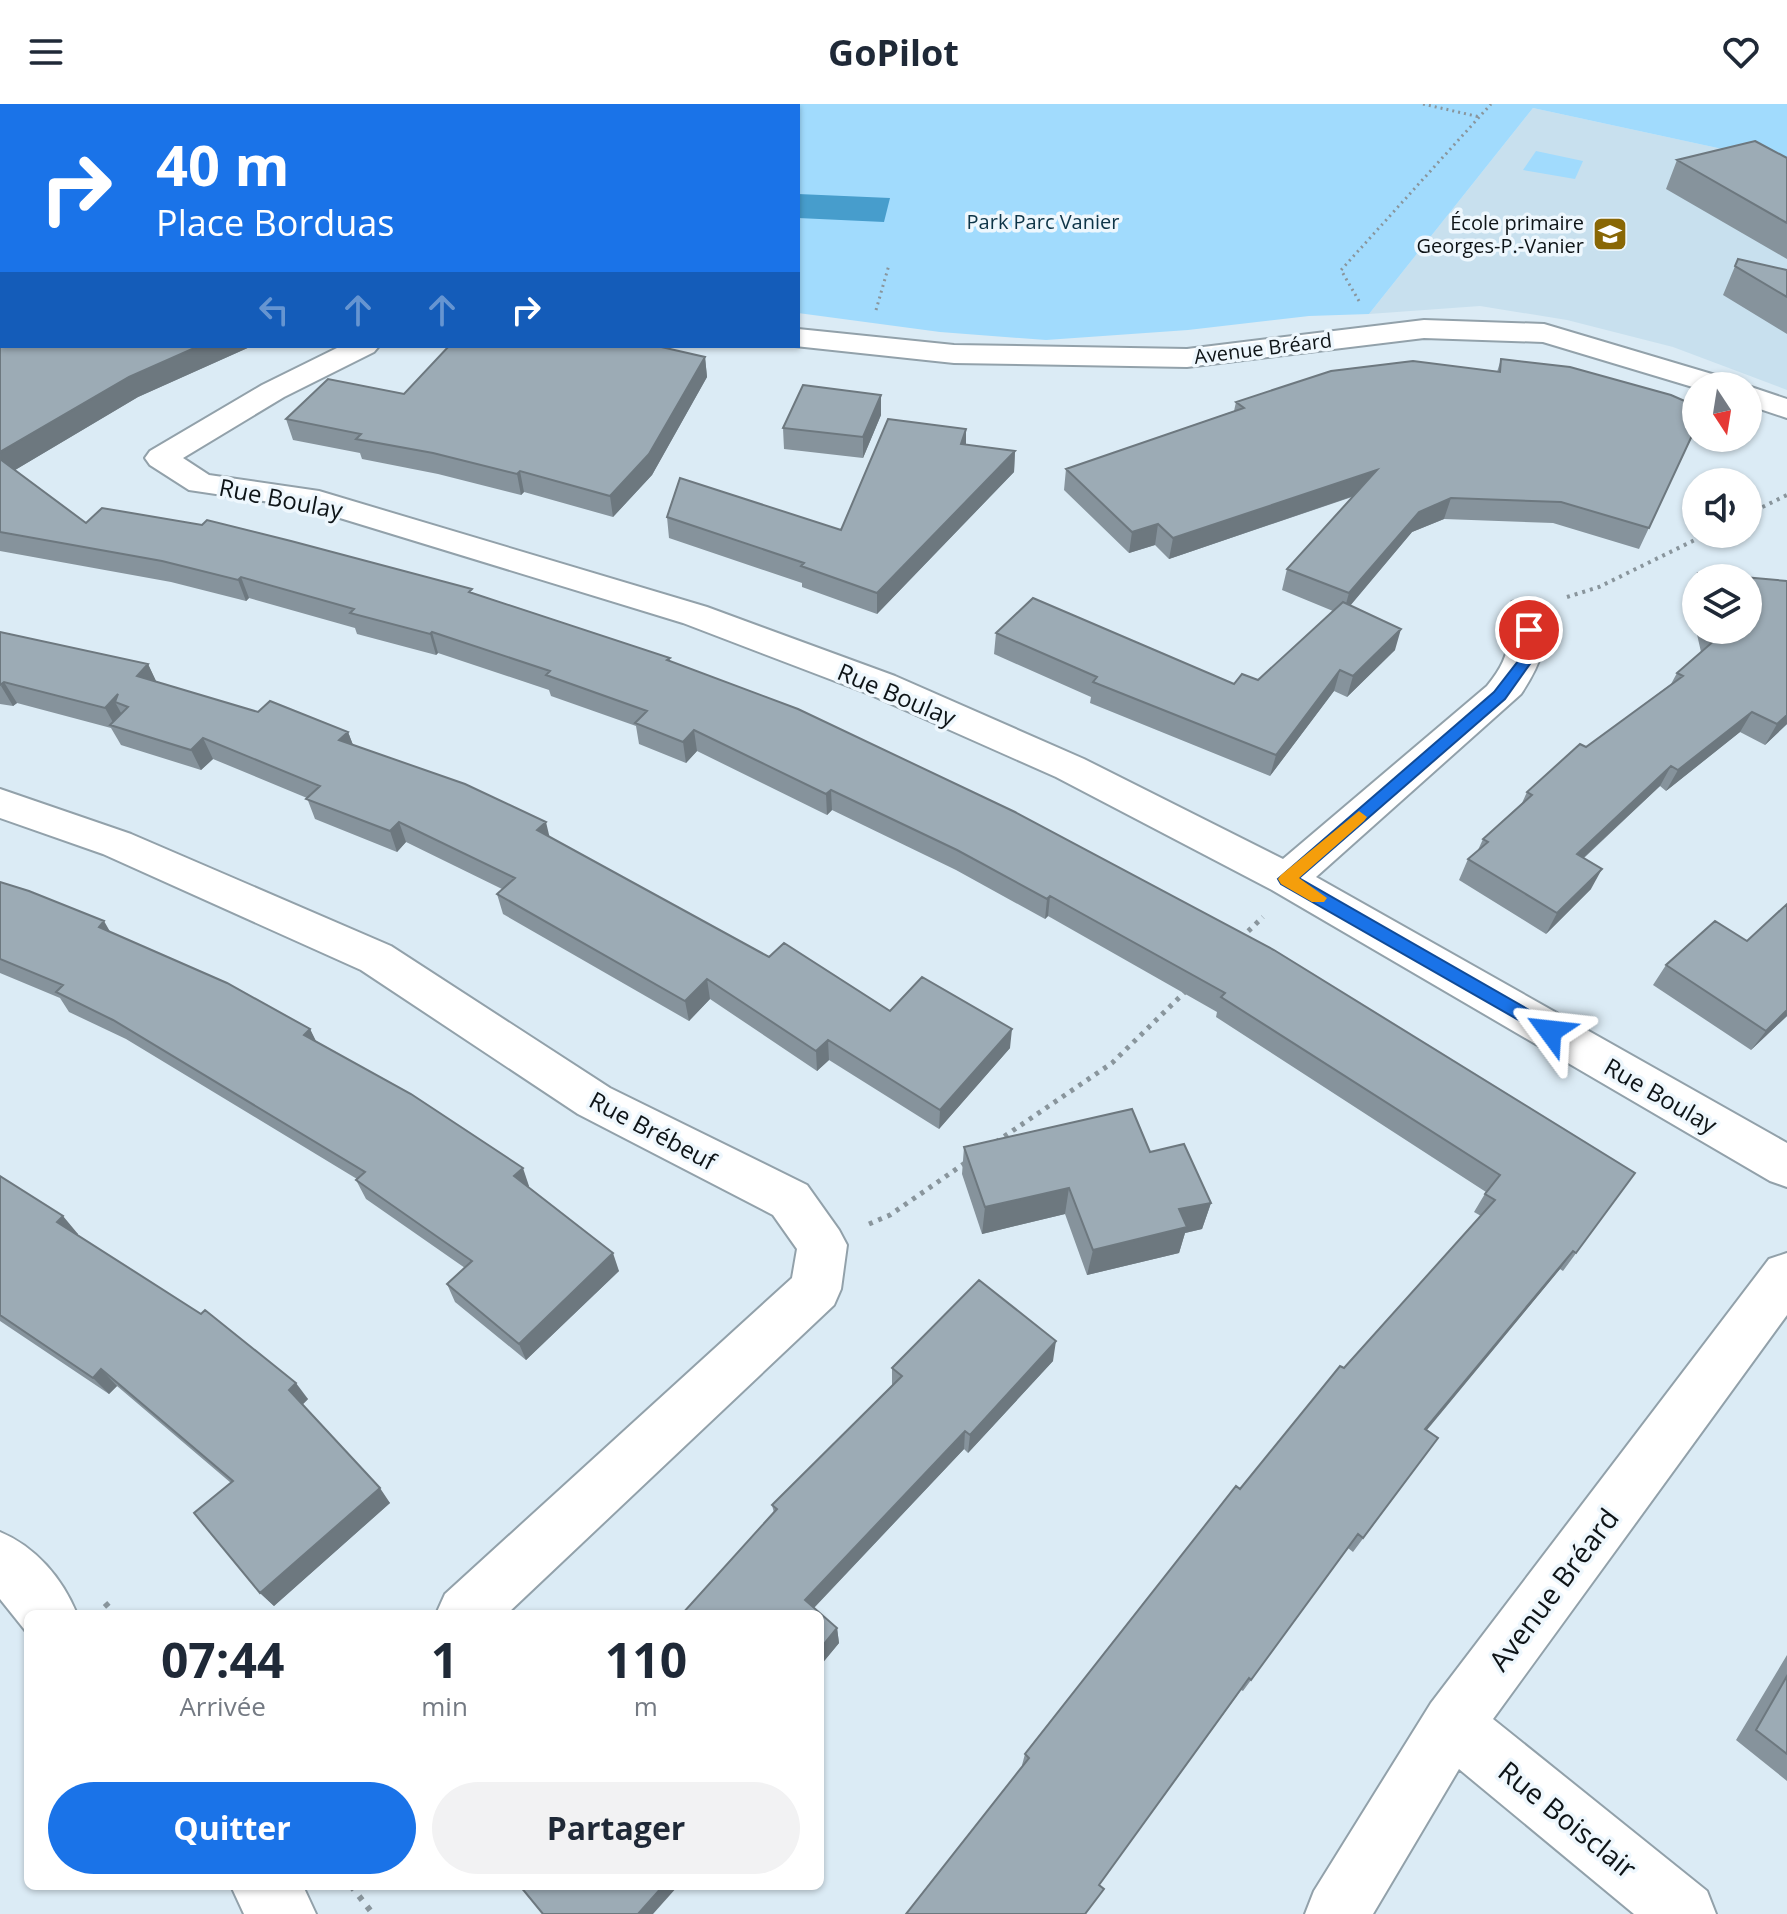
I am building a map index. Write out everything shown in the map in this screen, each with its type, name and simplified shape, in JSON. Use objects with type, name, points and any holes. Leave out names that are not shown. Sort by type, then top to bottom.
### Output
[{"type":"street","name":"Avenue Bréard","points":[[800,338],[954,354],[1187,358],[1424,329],[1544,333],[1682,373]]},
{"type":"street","name":"Rue Boulay","points":[[360,348],[273,391],[161,458],[200,483],[308,498],[695,615],[882,685],[1070,768],[1287,879],[1787,1167]]},
{"type":"street","points":[[1762,400],[1787,409]]},
{"type":"street","points":[[1287,879],[1500,695],[1515,678],[1525,661],[1528,648],[1529,630],[1524,610]]},
{"type":"street","name":"Rue Brébeuf","points":[[0,803],[117,844],[376,958],[594,1101],[790,1200],[822,1245]]},
{"type":"street","points":[[469,1610],[816,1289],[822,1245]]},
{"type":"street","name":"Avenue Bréard","points":[[1337,1914],[1452,1724],[1787,1275]]},
{"type":"street","points":[[0,1560],[14,1571],[45,1610]]},
{"type":"street","name":"Rue Boisclair","points":[[1452,1724],[1684,1914]]},
{"type":"street","points":[[266,1890],[284,1914]]},
{"type":"path","points":[[1423,104],[1481,117]]},
{"type":"path","points":[[1378,334],[1341,270],[1491,104]]},
{"type":"path","points":[[1762,507],[1787,495]]},
{"type":"path","points":[[1524,610],[1599,587],[1682,546]]},
{"type":"path","points":[[1238,941],[1272,908],[1287,879]]},
{"type":"path","points":[[995,1143],[1112,1063],[1192,986]]},
{"type":"path","points":[[822,1245],[890,1215],[982,1152]]},
{"type":"path","points":[[354,1890],[373,1914]]},
{"type":"shaded area","name":"École primaire Georges-P.-Vanier","points":[[1533,108],[1787,163],[1787,390],[1762,381],[1762,372],[1739,372],[1673,347],[1567,320],[1480,306],[1369,314]]},
{"type":"shaded area","points":[[800,194],[890,198],[884,222],[800,218]]},
{"type":"green space","name":"Park Parc Vanier","points":[[800,104],[1787,104],[1787,163],[1533,108],[1369,314],[1309,316],[1188,330],[1046,340],[940,332],[800,313]]},
{"type":"green space","points":[[1536,151],[1583,161],[1575,179],[1523,170]]},
{"type":"building","points":[[1755,141],[1787,158],[1787,223],[1677,160]]},
{"type":"building","points":[[1738,259],[1787,270],[1787,297],[1735,266]]},
{"type":"building","points":[[0,348],[194,348],[129,377],[0,452]]},
{"type":"building","points":[[447,348],[666,348],[705,357],[649,454],[610,496],[520,471],[517,474],[433,453],[356,439],[361,434],[286,419],[328,379],[404,394]]},
{"type":"building","points":[[1501,359],[1570,367],[1682,400],[1684,452],[1649,528],[1561,502],[1451,498],[1419,512],[1349,593],[1287,569],[1377,470],[1173,538],[1158,524],[1132,532],[1066,469],[1244,408],[1236,402],[1331,371],[1413,361],[1500,372]]},
{"type":"building","points":[[803,385],[881,395],[863,437],[783,428]]},
{"type":"building","points":[[888,419],[966,429],[961,444],[1015,451],[877,593],[801,566],[804,563],[667,517],[680,478],[841,530]]},
{"type":"building","points":[[0,459],[86,523],[102,508],[202,525],[207,520],[291,541],[472,589],[469,592],[670,658],[667,660],[798,709],[1015,812],[1274,950],[1635,1173],[1576,1253],[1573,1251],[1425,1429],[1438,1438],[1363,1538],[1358,1534],[1251,1680],[1249,1678],[1099,1885],[1104,1889],[1085,1914],[906,1914],[1029,1758],[1025,1754],[1236,1486],[1240,1489],[1340,1366],[1344,1368],[1495,1200],[1485,1194],[1500,1175],[1221,997],[1225,993],[1050,896],[1047,899],[957,850],[831,790],[826,794],[694,730],[683,742],[635,723],[647,711],[546,675],[550,671],[432,632],[350,613],[354,609],[241,577],[238,580],[162,561],[0,532]]},
{"type":"building","points":[[1762,579],[1787,581],[1787,715],[1777,724],[1752,712],[1678,770],[1671,766],[1577,854],[1602,869],[1557,913],[1468,859],[1488,842],[1483,839],[1532,795],[1527,792],[1580,744],[1586,747],[1683,676],[1677,673],[1710,644],[1762,644]]},
{"type":"building","points":[[1033,598],[1234,684],[1242,674],[1258,680],[1343,602],[1401,629],[1353,676],[1340,670],[1276,755],[1093,682],[1097,677],[996,633]]},
{"type":"building","points":[[0,632],[148,664],[137,676],[258,712],[270,701],[348,732],[339,740],[465,784],[546,822],[537,830],[769,957],[784,943],[890,1011],[922,977],[1012,1029],[940,1110],[828,1040],[816,1051],[707,979],[685,1001],[497,894],[515,878],[399,822],[390,831],[306,799],[320,786],[203,738],[191,750],[110,725],[128,707],[115,702],[118,694],[105,708],[4,682],[0,685]]},
{"type":"building","points":[[0,882],[104,921],[99,927],[227,983],[310,1029],[304,1035],[411,1094],[523,1168],[514,1176],[613,1253],[519,1344],[447,1284],[472,1261],[356,1180],[365,1172],[113,1020],[56,992],[63,985],[0,959]]},
{"type":"building","points":[[1787,904],[1787,1010],[1766,1031],[1666,965],[1715,921],[1747,941]]},
{"type":"building","points":[[1132,1109],[1150,1152],[1184,1144],[1211,1203],[1179,1209],[1187,1227],[1093,1250],[1069,1188],[985,1207],[964,1147]]},
{"type":"building","points":[[0,1176],[63,1216],[57,1222],[201,1314],[205,1310],[296,1383],[289,1390],[380,1488],[260,1593],[194,1513],[233,1481],[101,1369],[93,1378],[0,1315]]},
{"type":"building","points":[[979,1280],[1056,1341],[970,1435],[965,1431],[805,1600],[816,1610],[686,1610],[777,1509],[772,1505],[902,1376],[892,1368]]},
{"type":"building","points":[[824,1617],[837,1628],[824,1644]]},
{"type":"building","points":[[1787,1676],[1787,1754],[1756,1730]]},
{"type":"building","points":[[523,1890],[659,1890],[638,1914],[543,1914]]},
{"type":"slow traffic","points":[[1318,898],[1287,879],[1359,817]]},
{"type":"place","name":"École primaire Georges-P.-Vanier","points":[[1610,234]]},
{"type":"route","points":[[1529,630],[1525,661],[1500,695],[1287,879],[1550,1031]]}]
